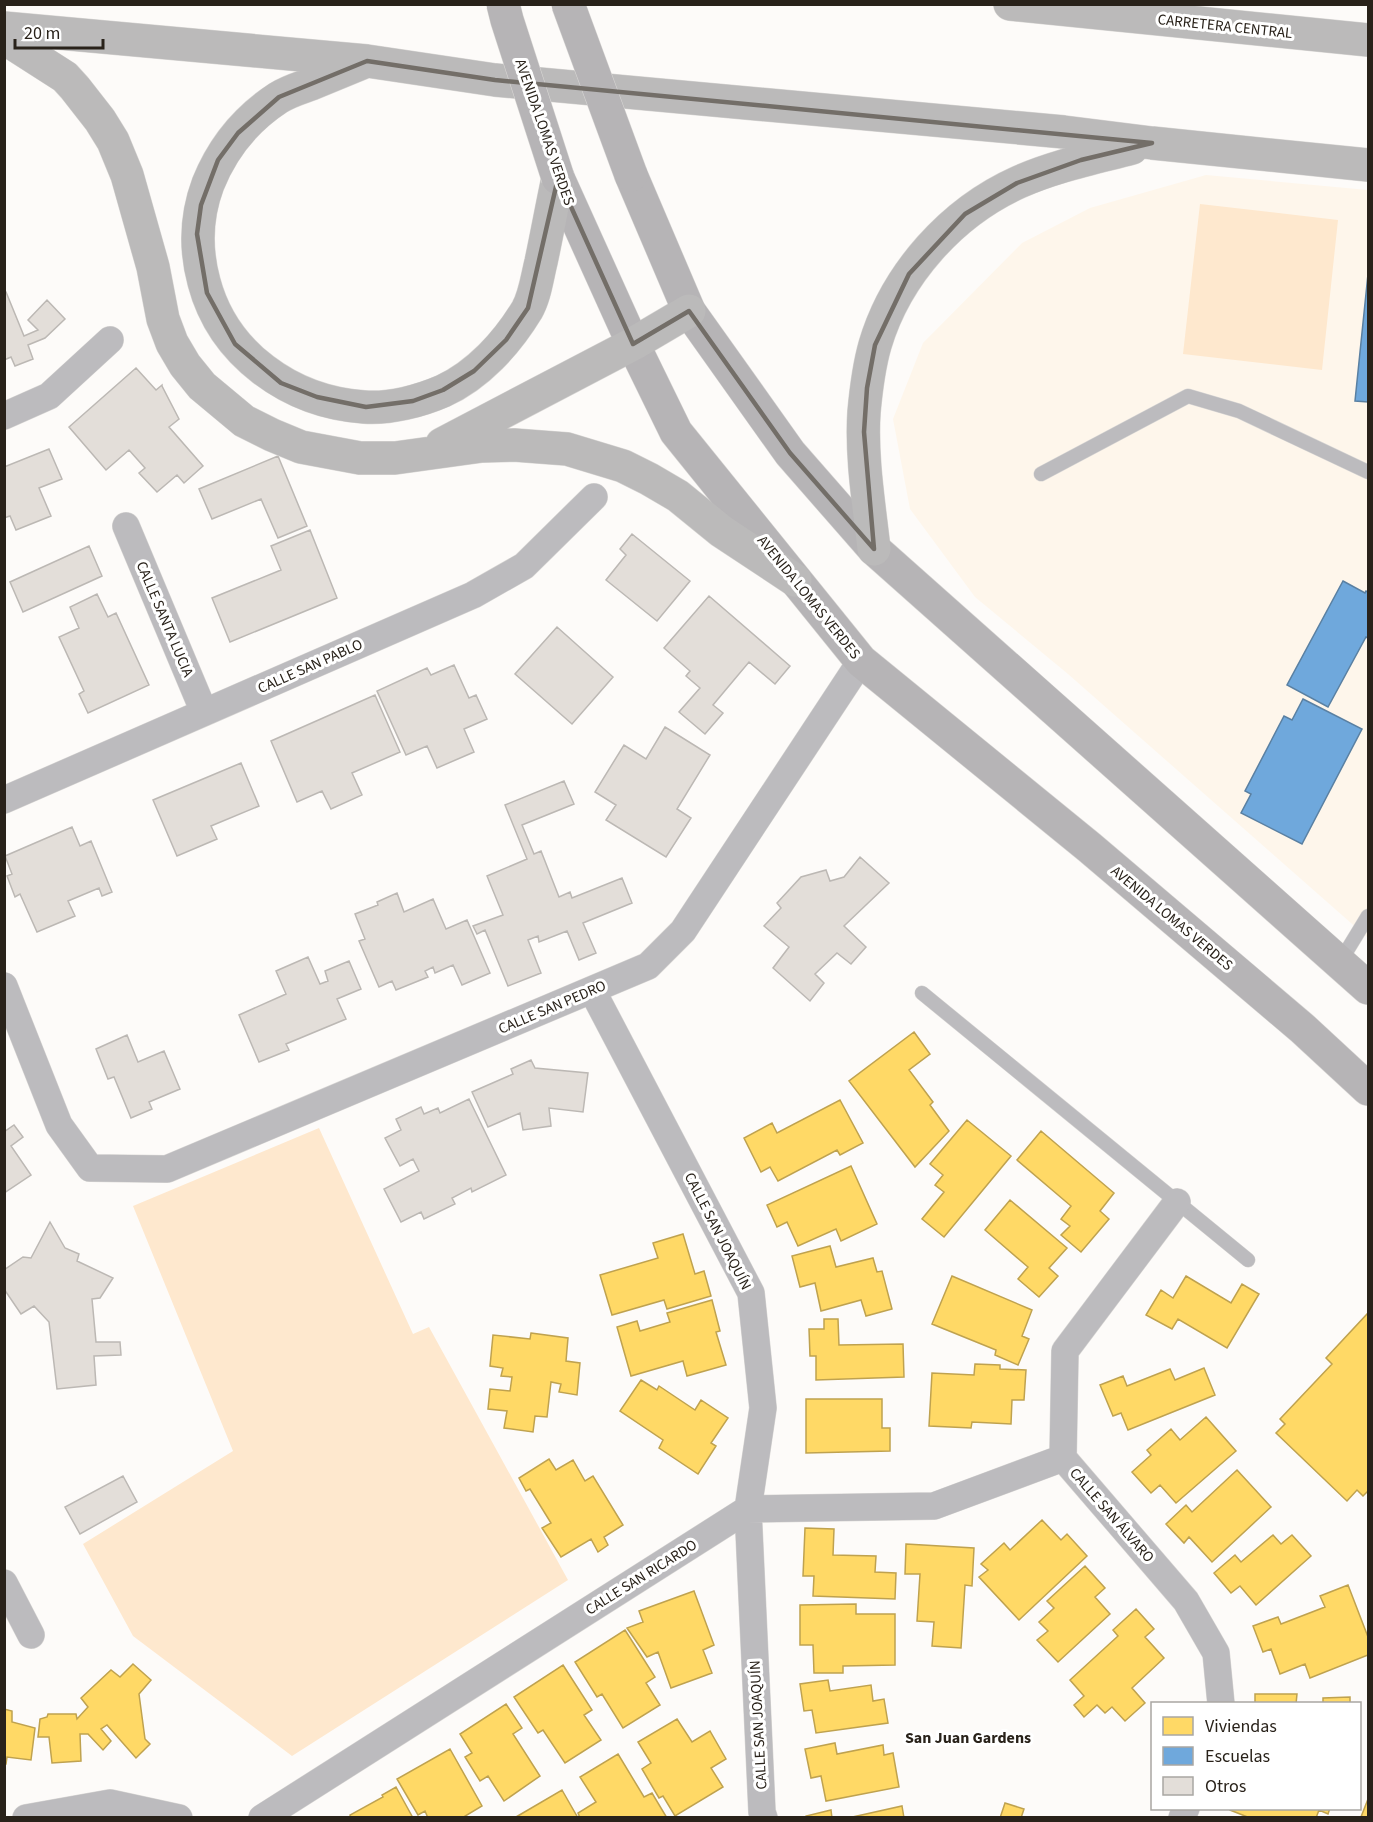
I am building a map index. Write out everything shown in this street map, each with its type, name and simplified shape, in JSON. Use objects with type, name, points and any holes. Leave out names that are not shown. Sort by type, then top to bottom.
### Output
[{"type":"highway","name":"CARRETERA CENTRAL","points":[[1010,4],[1368,40]]},
{"type":"highway","points":[[4,28],[367,61],[495,80],[1064,132],[1368,165]]},
{"type":"highway","points":[[4,38],[65,77],[100,120],[113,141],[127,175],[155,276],[163,319],[172,343],[185,365],[202,386],[244,421],[301,447],[360,458],[395,458],[482,446],[514,445],[567,449],[623,466],[649,478],[678,496],[721,531],[795,580]]},
{"type":"highway","points":[[367,61],[292,90],[265,107],[226,148],[212,174],[201,205],[197,251],[215,315],[235,344],[249,359],[281,383],[317,397],[366,407],[413,401],[443,390],[474,371],[506,340],[528,308],[535,288],[558,178]]},
{"type":"highway","points":[[874,549],[864,432],[866,396],[875,345],[894,299],[909,274],[942,234],[965,214],[1017,183],[1042,172],[1081,160],[1152,143]]},
{"type":"highway","points":[[429,454],[446,442],[633,344],[689,311]]},
{"type":"main road","name":"AVENIDA LOMAS VERDES","points":[[503,4],[558,178],[633,344],[676,432],[861,661],[1089,847],[1302,1028],[1368,1089]]},
{"type":"main road","points":[[568,4],[631,175],[689,311],[790,453],[874,549],[1368,988]]},
{"type":"street","points":[[4,416],[49,396],[110,340]]},
{"type":"street","name":"CALLE SAN PABLO","points":[[4,800],[473,595],[524,566],[594,497]]},
{"type":"street","name":"CALLE SANTA LUCIA","points":[[126,526],[204,712]]},
{"type":"street","name":"CALLE SAN PEDRO","points":[[4,986],[58,1125],[90,1167],[167,1169],[648,966],[683,931],[861,661]]},
{"type":"street","name":"CALLE SAN JOAQUÍN","points":[[592,990],[751,1293],[763,1408],[748,1509],[759,1816]]},
{"type":"street","name":"CALLE SAN ÁLVARO","points":[[1177,1202],[1065,1351],[1062,1458],[1186,1601],[1216,1653],[1221,1702]]},
{"type":"street","points":[[748,1509],[934,1506],[1062,1458]]},
{"type":"street","name":"CALLE SAN RICARDO","points":[[262,1818],[748,1509]]},
{"type":"street","points":[[4,1583],[31,1635]]},
{"type":"street","points":[[26,1818],[110,1803],[179,1818]]},
{"type":"lane","points":[[1041,474],[1188,396],[1239,411],[1368,472]]},
{"type":"lane","points":[[1340,962],[1368,916]]},
{"type":"lane","points":[[922,993],[1248,1260]]},
{"type":"highlighted area","points":[[367,61],[495,80],[1152,143],[1081,160],[1017,183],[965,214],[909,274],[875,345],[867,388],[864,432],[874,549],[790,453],[689,311],[633,344],[558,178],[528,308],[506,340],[474,371],[443,390],[413,401],[366,407],[317,397],[281,383],[235,344],[207,293],[197,234],[201,205],[218,160],[238,133],[279,97]]},
{"type":"shaded area","points":[[1206,175],[1368,190],[1368,938],[1068,674],[975,597],[910,509],[893,419],[923,343],[1022,243],[1090,208]]},
{"type":"shaded area","points":[[1200,204],[1338,220],[1322,370],[1183,354]]},
{"type":"shaded area","points":[[319,1128],[413,1334],[429,1327],[568,1580],[292,1756],[133,1636],[83,1544],[233,1451],[133,1206]]},
{"type":"building: Viviendas","points":[[914,1032],[930,1054],[909,1070],[933,1102],[930,1105],[949,1131],[915,1167],[849,1081]]},
{"type":"building: Viviendas","points":[[840,1100],[863,1143],[840,1155],[837,1150],[778,1181],[770,1167],[761,1172],[744,1138],[772,1123],[777,1133]]},
{"type":"building: Viviendas","points":[[967,1120],[1011,1156],[944,1237],[922,1219],[944,1192],[935,1185],[943,1175],[930,1164]]},
{"type":"building: Viviendas","points":[[1041,1131],[1114,1193],[1100,1211],[1109,1219],[1081,1252],[1061,1235],[1070,1226],[1061,1219],[1071,1206],[1017,1160]]},
{"type":"building: Viviendas","points":[[851,1166],[877,1224],[841,1241],[836,1229],[798,1246],[787,1222],[777,1227],[767,1205]]},
{"type":"building: Viviendas","points":[[1010,1200],[1067,1248],[1049,1268],[1058,1276],[1039,1297],[1018,1279],[1028,1267],[985,1230]]},
{"type":"building: Viviendas","points":[[683,1234],[695,1274],[704,1271],[711,1296],[667,1309],[664,1300],[612,1315],[600,1275],[658,1258],[653,1243]]},
{"type":"building: Viviendas","points":[[830,1246],[836,1267],[873,1258],[877,1272],[882,1271],[892,1309],[866,1316],[861,1300],[821,1311],[815,1283],[800,1287],[792,1256]]},
{"type":"building: Viviendas","points":[[952,1276],[1032,1310],[1022,1336],[1029,1339],[1018,1365],[995,1355],[996,1350],[932,1324]]},
{"type":"building: Viviendas","points":[[1186,1276],[1231,1303],[1242,1284],[1259,1294],[1227,1348],[1178,1319],[1172,1329],[1146,1315],[1161,1290],[1173,1298]]},
{"type":"building: Viviendas","points":[[712,1300],[720,1331],[716,1332],[726,1365],[687,1376],[683,1361],[631,1376],[617,1327],[637,1321],[640,1331],[670,1322],[667,1313]]},
{"type":"building: Viviendas","points":[[1368,1313],[1368,1491],[1363,1496],[1357,1490],[1347,1501],[1276,1433],[1285,1424],[1280,1419],[1332,1364],[1326,1358]]},
{"type":"building: Viviendas","points":[[824,1319],[838,1319],[839,1345],[903,1344],[904,1377],[816,1380],[816,1356],[810,1356],[809,1329],[824,1329]]},
{"type":"building: Viviendas","points":[[531,1333],[568,1338],[566,1361],[580,1363],[577,1395],[559,1392],[561,1384],[551,1382],[547,1417],[535,1416],[533,1432],[504,1428],[507,1411],[488,1409],[490,1389],[510,1391],[512,1377],[501,1376],[503,1368],[490,1366],[493,1335],[530,1339]]},
{"type":"building: Viviendas","points":[[975,1364],[1000,1365],[1000,1369],[1026,1370],[1024,1400],[1012,1400],[1011,1424],[972,1422],[971,1428],[929,1426],[932,1373],[974,1375]]},
{"type":"building: Viviendas","points":[[1204,1368],[1215,1395],[1128,1430],[1121,1413],[1113,1416],[1100,1385],[1123,1376],[1127,1386],[1170,1369],[1175,1380]]},
{"type":"building: Viviendas","points":[[641,1380],[657,1390],[659,1386],[695,1410],[701,1400],[728,1418],[711,1443],[716,1446],[698,1474],[659,1448],[663,1440],[620,1411]]},
{"type":"building: Viviendas","points":[[806,1399],[882,1399],[882,1428],[890,1428],[890,1451],[806,1453]]},
{"type":"building: Viviendas","points":[[1206,1417],[1236,1451],[1176,1503],[1160,1485],[1151,1493],[1132,1472],[1151,1455],[1147,1450],[1171,1429],[1180,1440]]},
{"type":"building: Viviendas","points":[[549,1459],[556,1470],[573,1460],[585,1481],[593,1476],[623,1525],[604,1537],[608,1545],[598,1552],[591,1539],[561,1557],[542,1528],[551,1523],[530,1489],[526,1491],[519,1478]]},
{"type":"building: Viviendas","points":[[1237,1470],[1271,1507],[1212,1562],[1189,1537],[1184,1543],[1166,1524],[1186,1505],[1192,1512]]},
{"type":"building: Viviendas","points":[[1042,1520],[1061,1540],[1067,1534],[1087,1556],[1019,1620],[979,1577],[988,1570],[981,1564],[1004,1543],[1010,1550]]},
{"type":"building: Viviendas","points":[[805,1528],[834,1529],[833,1555],[876,1556],[875,1572],[896,1573],[895,1599],[813,1596],[814,1576],[803,1576]]},
{"type":"building: Viviendas","points":[[1273,1535],[1281,1544],[1292,1535],[1311,1556],[1256,1605],[1240,1586],[1231,1593],[1214,1573],[1235,1555],[1241,1562]]},
{"type":"building: Viviendas","points":[[906,1544],[974,1548],[972,1586],[965,1585],[961,1648],[932,1646],[934,1622],[917,1621],[920,1574],[905,1574]]},
{"type":"building: Viviendas","points":[[1085,1566],[1105,1588],[1095,1597],[1110,1614],[1058,1662],[1037,1640],[1048,1631],[1039,1622],[1054,1608],[1047,1601]]},
{"type":"building: Viviendas","points":[[1348,1585],[1368,1637],[1368,1655],[1310,1678],[1305,1664],[1280,1674],[1271,1649],[1263,1652],[1253,1626],[1278,1617],[1281,1624],[1325,1607],[1320,1596]]},
{"type":"building: Viviendas","points":[[694,1591],[714,1645],[703,1650],[712,1673],[671,1688],[658,1652],[647,1657],[627,1628],[643,1622],[639,1611]]},
{"type":"building: Viviendas","points":[[856,1604],[856,1614],[895,1614],[895,1665],[843,1666],[843,1673],[814,1673],[813,1645],[800,1645],[800,1605]]},
{"type":"building: Viviendas","points":[[1136,1609],[1154,1629],[1145,1637],[1164,1658],[1132,1688],[1145,1703],[1125,1721],[1112,1707],[1105,1713],[1097,1705],[1084,1717],[1074,1705],[1084,1696],[1070,1680],[1118,1636],[1113,1630]]},
{"type":"building: Viviendas","points":[[625,1630],[655,1677],[646,1683],[660,1705],[623,1728],[602,1694],[597,1697],[575,1662]]},
{"type":"building: Viviendas","points":[[133,1664],[151,1680],[139,1694],[145,1739],[150,1744],[136,1758],[107,1725],[101,1729],[111,1741],[103,1750],[88,1734],[80,1734],[81,1761],[52,1763],[49,1737],[38,1737],[40,1719],[47,1717],[48,1714],[76,1714],[77,1719],[88,1707],[81,1698],[111,1670],[120,1677]]},
{"type":"building: Viviendas","points":[[563,1665],[592,1710],[584,1715],[601,1740],[565,1763],[543,1730],[538,1733],[514,1697]]},
{"type":"building: Viviendas","points":[[828,1680],[830,1691],[871,1685],[873,1701],[884,1699],[888,1723],[816,1733],[812,1710],[804,1711],[800,1684]]},
{"type":"building: Viviendas","points":[[1255,1694],[1297,1694],[1296,1702],[1255,1702]]},
{"type":"building: Viviendas","points":[[1350,1697],[1350,1702],[1323,1702],[1323,1698]]},
{"type":"building: Viviendas","points":[[506,1704],[522,1728],[513,1734],[540,1776],[504,1801],[488,1776],[480,1781],[465,1757],[472,1753],[460,1734]]},
{"type":"building: Viviendas","points":[[4,1709],[12,1711],[12,1722],[35,1728],[31,1760],[7,1757],[6,1764],[4,1764]]},
{"type":"building: Viviendas","points":[[677,1719],[692,1742],[710,1731],[726,1759],[711,1768],[723,1787],[675,1816],[663,1796],[659,1798],[642,1769],[651,1763],[638,1742]]},
{"type":"building: Viviendas","points":[[835,1743],[837,1754],[883,1745],[884,1755],[893,1753],[899,1787],[826,1801],[821,1776],[811,1778],[805,1749]]},
{"type":"building: Viviendas","points":[[450,1749],[482,1806],[462,1818],[428,1818],[425,1811],[418,1815],[397,1779]]},
{"type":"building: Viviendas","points":[[618,1754],[644,1797],[652,1793],[667,1818],[580,1818],[578,1813],[596,1802],[580,1777]]},
{"type":"building: Viviendas","points":[[396,1787],[413,1818],[351,1818],[350,1815]]},
{"type":"building: Viviendas","points":[[562,1790],[578,1818],[516,1817]]},
{"type":"building: Viviendas","points":[[1368,1799],[1368,1818],[1363,1818],[1361,1817]]},
{"type":"building: Viviendas","points":[[1005,1803],[1024,1809],[1021,1818],[1000,1818]]},
{"type":"building: Viviendas","points":[[902,1806],[904,1818],[848,1818]]},
{"type":"building: Viviendas","points":[[831,1810],[832,1818],[806,1818],[806,1816]]},
{"type":"building: Viviendas","points":[[1230,1810],[1319,1810],[1316,1818],[1250,1818]]},
{"type":"building: Escuelas","points":[[1368,274],[1368,402],[1355,401]]},
{"type":"building: Escuelas","points":[[1343,581],[1365,593],[1368,592],[1368,638],[1366,637],[1328,707],[1287,685]]},
{"type":"building: Escuelas","points":[[1303,699],[1362,729],[1302,844],[1241,813],[1251,794],[1245,791],[1284,716],[1292,720]]},
{"type":"building: Otros","points":[[4,292],[6,292],[24,336],[38,330],[28,320],[47,300],[65,319],[45,338],[28,345],[33,359],[15,366],[11,357],[4,360]]},
{"type":"building: Otros","points":[[136,368],[156,390],[162,385],[179,419],[169,427],[203,466],[184,483],[177,475],[157,492],[139,473],[145,468],[129,450],[106,470],[69,427]]},
{"type":"building: Otros","points":[[49,449],[62,479],[39,488],[51,516],[16,530],[10,516],[4,518],[4,467]]},
{"type":"building: Otros","points":[[278,456],[307,526],[278,538],[261,499],[212,519],[199,489]]},
{"type":"building: Otros","points":[[310,530],[337,598],[230,642],[212,598],[281,570],[271,546]]},
{"type":"building: Otros","points":[[632,534],[690,581],[657,621],[606,580],[626,555],[620,549]]},
{"type":"building: Otros","points":[[89,546],[102,576],[23,612],[10,582]]},
{"type":"building: Otros","points":[[97,594],[108,617],[116,613],[149,685],[88,713],[79,694],[84,691],[59,637],[79,628],[70,607]]},
{"type":"building: Otros","points":[[709,596],[790,666],[775,684],[749,662],[713,705],[723,713],[705,734],[679,712],[700,688],[686,676],[690,671],[664,648]]},
{"type":"building: Otros","points":[[557,627],[613,677],[572,724],[515,674]]},
{"type":"building: Otros","points":[[454,665],[469,698],[476,695],[487,719],[464,729],[474,752],[437,768],[427,746],[406,755],[377,691],[427,668],[431,675]]},
{"type":"building: Otros","points":[[375,695],[400,752],[352,773],[362,795],[331,809],[322,791],[297,802],[271,741]]},
{"type":"building: Otros","points":[[665,727],[710,755],[677,809],[691,818],[666,857],[606,820],[616,805],[595,792],[624,745],[646,759]]},
{"type":"building: Otros","points":[[241,763],[259,806],[211,826],[217,839],[177,856],[153,800]]},
{"type":"building: Otros","points":[[564,781],[574,804],[522,825],[534,854],[541,851],[559,897],[570,892],[572,898],[622,878],[632,903],[583,923],[596,953],[579,960],[567,931],[539,942],[538,936],[528,940],[541,973],[508,986],[485,930],[477,934],[473,926],[503,915],[487,876],[527,859],[505,805]]},
{"type":"building: Otros","points":[[72,827],[80,846],[91,841],[112,892],[102,896],[99,888],[68,901],[75,916],[37,932],[20,894],[15,897],[7,876],[12,874],[5,856]]},
{"type":"building: Otros","points":[[860,857],[889,883],[844,926],[866,947],[851,964],[837,953],[815,974],[824,983],[810,1001],[773,968],[789,947],[764,926],[781,908],[777,903],[801,877],[826,870],[830,881],[844,877]]},
{"type":"building: Otros","points":[[397,893],[404,912],[433,899],[446,929],[467,920],[490,973],[462,985],[453,965],[435,973],[433,967],[425,971],[428,977],[396,990],[392,981],[379,987],[359,941],[365,939],[355,914],[378,905],[377,902]]},
{"type":"building: Otros","points":[[308,957],[320,984],[328,981],[325,971],[349,961],[361,989],[337,999],[346,1019],[286,1044],[289,1050],[259,1062],[239,1015],[286,994],[276,971]]},
{"type":"building: Otros","points":[[127,1035],[138,1062],[164,1051],[180,1089],[149,1102],[152,1109],[131,1118],[114,1077],[108,1079],[96,1049]]},
{"type":"building: Otros","points":[[531,1060],[535,1068],[588,1073],[583,1112],[549,1108],[551,1126],[523,1130],[520,1113],[488,1127],[472,1092],[513,1074],[511,1069]]},
{"type":"building: Otros","points":[[469,1099],[506,1175],[472,1192],[471,1188],[452,1198],[455,1204],[424,1219],[421,1212],[401,1222],[384,1189],[419,1171],[413,1159],[400,1166],[385,1138],[401,1130],[396,1119],[421,1107],[424,1114],[438,1108],[440,1113]]},
{"type":"building: Otros","points":[[14,1125],[23,1137],[11,1146],[31,1175],[4,1193],[4,1132]]},
{"type":"building: Otros","points":[[50,1222],[65,1248],[79,1254],[77,1261],[113,1278],[100,1298],[92,1299],[96,1342],[120,1342],[121,1355],[94,1356],[96,1385],[57,1389],[49,1322],[34,1306],[21,1314],[4,1289],[4,1270],[23,1257],[31,1258]]},
{"type":"building: Otros","points":[[123,1476],[137,1502],[80,1534],[65,1507]]},
{"type":"district","name":"San Juan Gardens","points":[[968,1737]]}]
